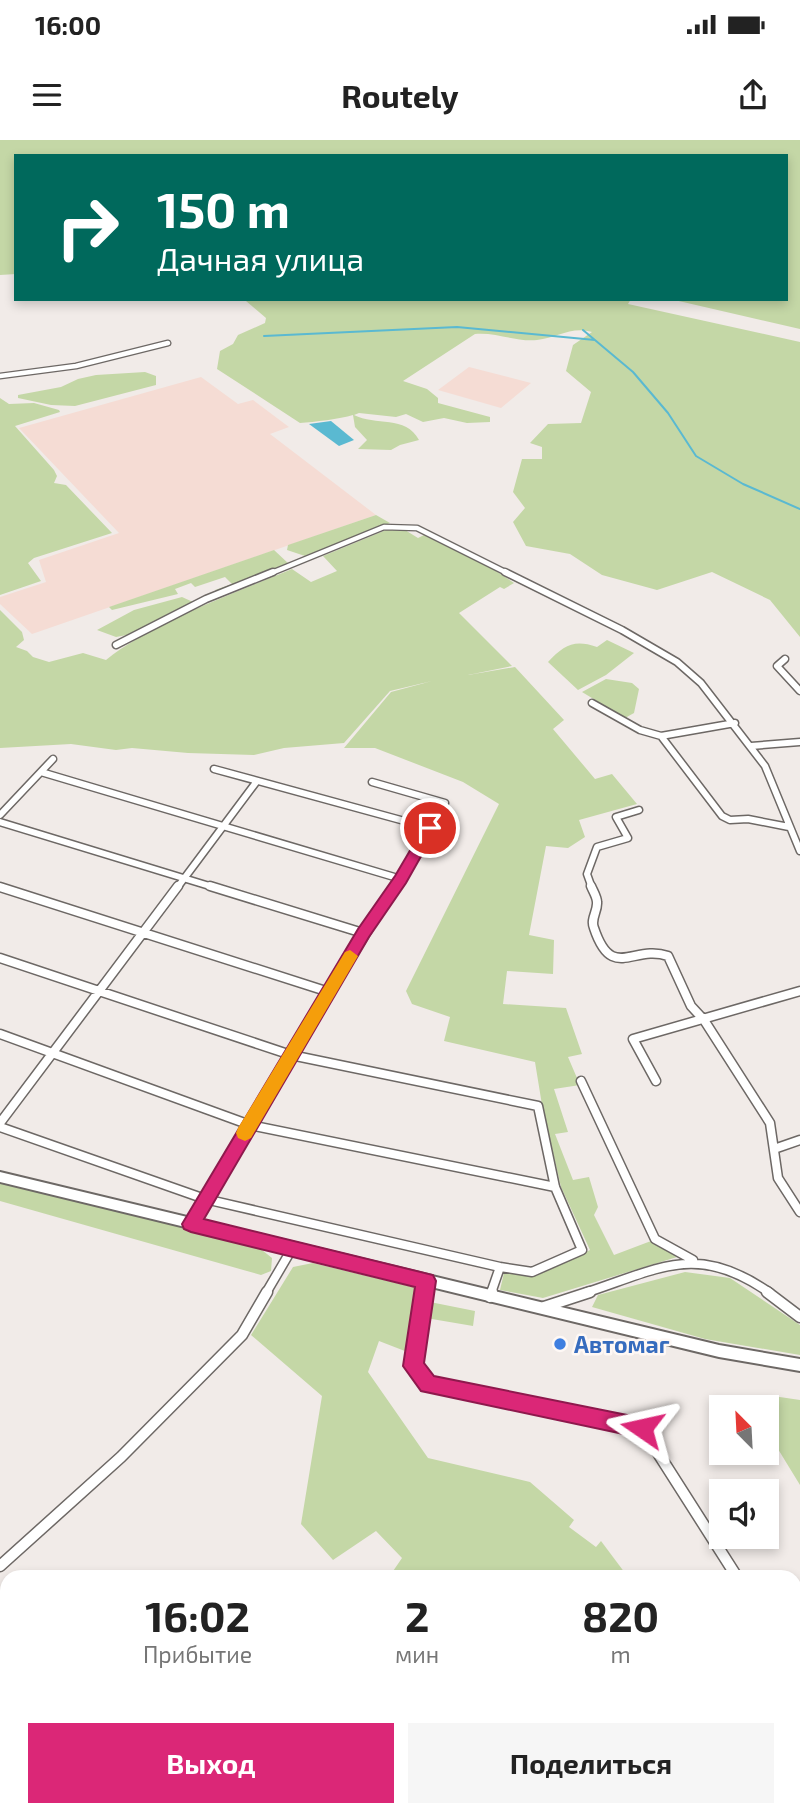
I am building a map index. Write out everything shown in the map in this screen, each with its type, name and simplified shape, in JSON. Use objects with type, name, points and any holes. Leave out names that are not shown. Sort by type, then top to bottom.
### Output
[{"type":"main road","points":[[0,1177],[490,1297],[719,1351],[800,1366]]},
{"type":"street","points":[[0,376],[76,366],[168,343]]},
{"type":"street","points":[[116,645],[206,599],[384,527],[416,528],[492,563],[622,630],[677,662],[701,683],[765,766],[800,851]]},
{"type":"street","points":[[785,659],[776,666],[800,691]]},
{"type":"street","points":[[592,703],[640,730],[661,736],[734,723]]},
{"type":"street","points":[[661,736],[722,816],[730,820],[748,819],[789,827]]},
{"type":"street","points":[[751,746],[800,742]]},
{"type":"street","points":[[0,815],[52,759]]},
{"type":"street","points":[[214,769],[452,834]]},
{"type":"street","points":[[41,772],[401,879]]},
{"type":"street","points":[[0,958],[100,990],[291,1055],[538,1106],[555,1187],[582,1250],[532,1272],[500,1267],[205,1199],[0,1125],[100,990],[257,781]]},
{"type":"street","points":[[191,1224],[363,933],[401,879],[445,803],[372,782]]},
{"type":"street","points":[[639,810],[616,817],[628,838],[597,848],[587,874],[597,902],[592,925],[606,954],[619,960],[659,953],[668,956],[691,1006],[704,1020],[770,1123],[778,1178],[800,1212]]},
{"type":"street","points":[[0,822],[363,933]]},
{"type":"street","points":[[0,887],[329,992]]},
{"type":"street","points":[[656,1081],[633,1039],[800,991]]},
{"type":"street","points":[[0,1034],[250,1125],[555,1187]]},
{"type":"street","points":[[581,1081],[655,1239],[694,1260],[723,1266],[753,1281],[800,1317]]},
{"type":"street","points":[[774,1149],[800,1140]]},
{"type":"street","points":[[0,1566],[121,1457],[242,1335],[293,1247]]},
{"type":"street","points":[[542,1308],[675,1263],[694,1260]]},
{"type":"street","points":[[490,1297],[500,1267]]},
{"type":"street","points":[[426,1281],[413,1366],[428,1384],[642,1428],[733,1570]]},
{"type":"shaded area","points":[[469,367],[531,383],[501,408],[438,390]]},
{"type":"shaded area","points":[[201,377],[238,404],[253,400],[289,427],[270,434],[376,515],[32,634],[0,604],[0,597],[46,582],[39,560],[119,533],[19,428]]},
{"type":"green space","points":[[0,140],[800,140],[800,329],[679,301],[788,301],[788,154],[14,154],[14,274],[0,275]]},
{"type":"green space","points":[[246,301],[630,301],[628,304],[800,342],[800,637],[770,600],[712,572],[657,590],[602,575],[570,554],[526,546],[513,522],[525,508],[513,492],[522,459],[542,459],[542,447],[530,443],[548,424],[581,423],[591,392],[566,371],[573,345],[592,332],[577,330],[529,340],[475,334],[403,381],[427,389],[438,398],[438,403],[490,417],[490,422],[467,423],[444,418],[423,422],[406,414],[396,417],[359,413],[354,415],[406,427],[419,440],[391,450],[358,449],[367,440],[355,427],[353,415],[300,423],[217,369],[220,351],[233,344],[238,335],[265,323],[266,318]]},
{"type":"green space","points":[[145,372],[156,376],[156,385],[75,406],[51,405],[18,398],[18,395],[61,387],[96,375]]},
{"type":"green space","points":[[0,398],[9,404],[34,403],[59,410],[60,412],[15,426],[54,470],[57,476],[54,483],[66,485],[112,533],[34,558],[28,563],[41,581],[0,595]]},
{"type":"green space","points":[[376,515],[390,523],[305,556],[287,550],[288,545]]},
{"type":"green space","points":[[386,530],[405,530],[418,538],[424,535],[490,567],[514,583],[504,589],[500,587],[459,613],[512,666],[468,675],[515,667],[564,720],[553,729],[595,779],[612,774],[637,804],[579,820],[585,837],[568,848],[546,846],[529,935],[554,940],[553,974],[507,971],[503,1004],[566,1008],[582,1054],[568,1057],[580,1085],[554,1089],[568,1132],[555,1134],[573,1180],[589,1177],[598,1207],[594,1215],[614,1255],[651,1241],[677,1257],[543,1298],[500,1290],[504,1273],[536,1276],[590,1250],[561,1187],[535,1062],[444,1041],[450,1017],[412,1004],[406,991],[499,804],[463,782],[375,748],[344,748],[391,692],[432,681],[390,691],[344,743],[284,748],[254,755],[132,748],[116,750],[71,744],[0,748],[0,610],[22,632],[24,640],[16,647],[27,651],[33,657],[49,662],[83,653],[106,660],[170,621],[292,569],[311,582],[337,571],[323,556]]},
{"type":"green space","points":[[274,550],[289,564],[218,593],[215,590],[232,584],[225,577],[195,587],[191,583],[175,589],[178,594],[112,610],[109,607]]},
{"type":"green space","points":[[182,597],[193,602],[132,634],[116,637],[97,630],[134,610]]},
{"type":"green space","points":[[607,640],[634,653],[606,675],[578,690],[548,662],[570,645],[597,647]]},
{"type":"green space","points":[[606,679],[632,683],[639,689],[634,713],[625,718],[582,692]]},
{"type":"green space","points":[[0,1182],[257,1246],[272,1258],[271,1271],[261,1275],[0,1201]]},
{"type":"green space","points":[[313,1263],[417,1288],[420,1292],[410,1353],[379,1341],[368,1372],[428,1458],[530,1482],[574,1520],[569,1527],[596,1547],[601,1541],[623,1570],[394,1570],[402,1558],[376,1531],[333,1560],[301,1524],[322,1396],[251,1335],[293,1267]]},
{"type":"green space","points":[[685,1272],[730,1278],[800,1325],[800,1355],[705,1339],[592,1307],[598,1295]]},
{"type":"green space","points":[[430,1302],[475,1311],[473,1326],[426,1318]]},
{"type":"green space","points":[[779,1397],[800,1400],[800,1485],[779,1451]]},
{"type":"water","points":[[331,421],[354,440],[339,446],[309,424]]},
{"type":"waterway","points":[[264,336],[457,327],[595,340]]},
{"type":"waterway","points":[[583,330],[595,340]]},
{"type":"waterway","points":[[595,340],[633,372],[668,413],[696,456],[743,484],[800,509]]},
{"type":"slow traffic","points":[[245,1133],[350,956]]},
{"type":"place","name":"Автомаг","points":[[560,1344]]},
{"type":"route","points":[[430,828],[401,879],[363,933],[191,1224],[426,1281],[413,1366],[428,1384],[642,1428]]}]
